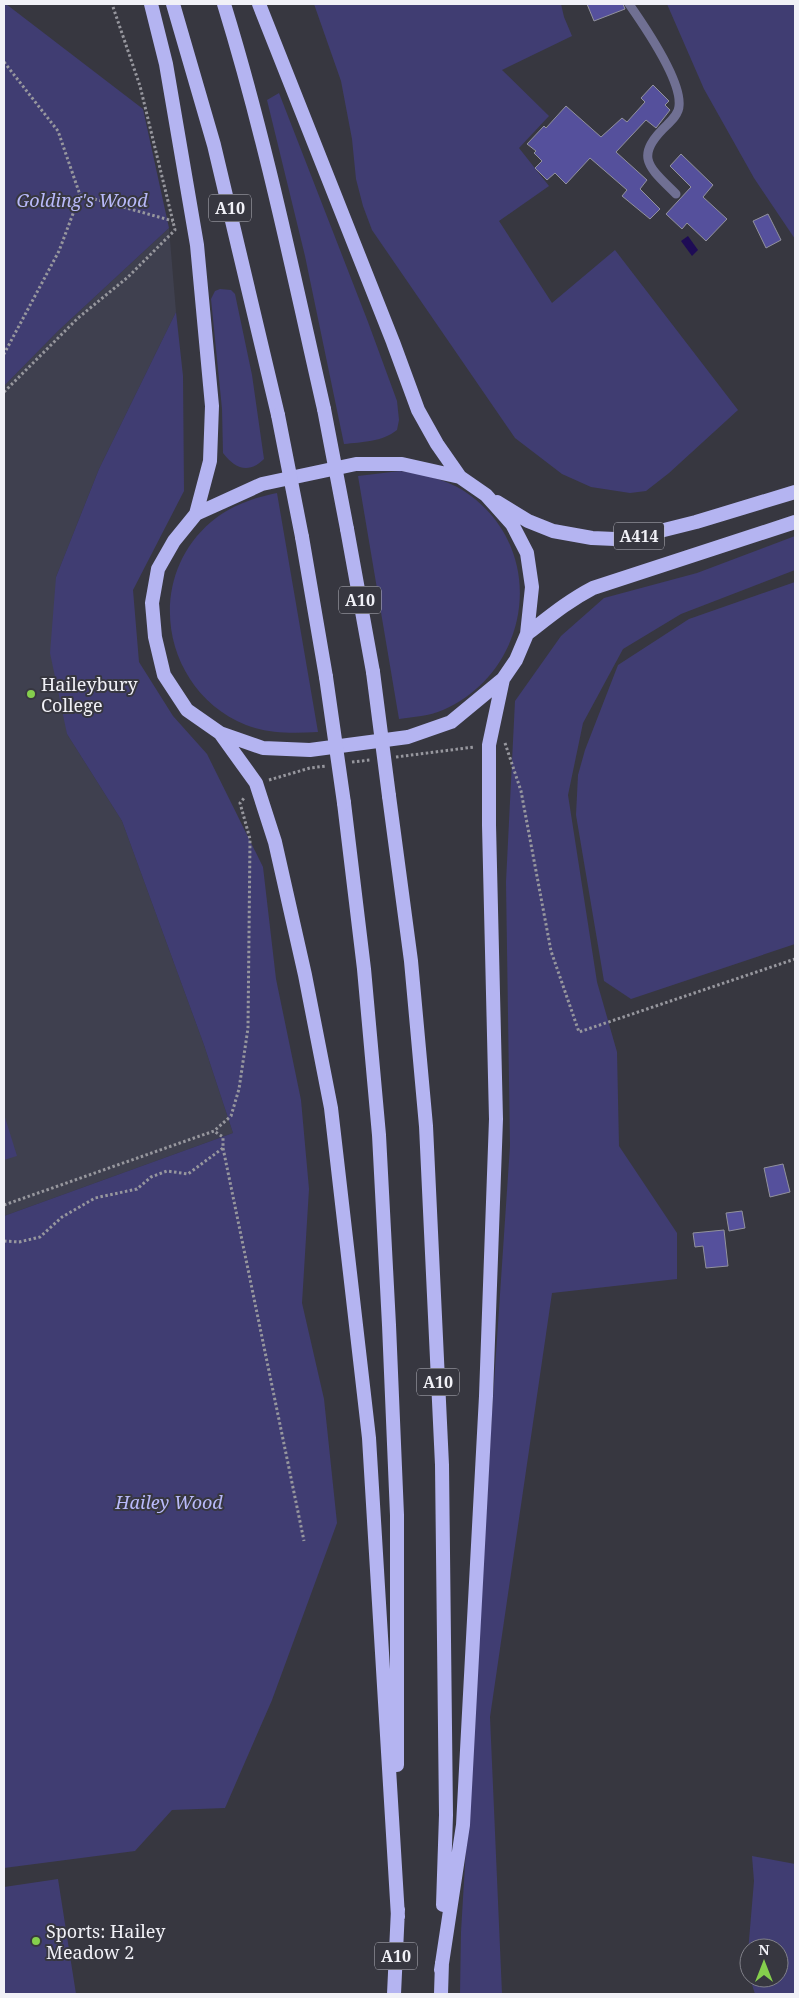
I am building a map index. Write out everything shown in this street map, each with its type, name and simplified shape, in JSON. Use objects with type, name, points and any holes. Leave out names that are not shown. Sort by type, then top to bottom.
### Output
[{"type":"highway","points":[[151,4],[166,64],[197,245],[212,406],[210,461],[196,514],[174,541],[158,570],[152,603],[155,637],[164,675],[187,710],[220,733],[263,748],[310,750],[408,737],[451,722],[503,679],[516,660],[527,634],[532,588],[527,553],[512,524],[486,495],[460,477],[437,444],[418,410],[393,342],[259,4]]},
{"type":"highway","name":"A10","points":[[173,4],[214,145],[278,415],[302,537],[326,677],[344,803],[364,970],[379,1135],[390,1335],[397,1515],[398,1917],[394,1994]]},
{"type":"highway","name":"A10","points":[[224,4],[246,76],[324,409],[373,672],[411,961],[425,1117],[442,1465],[446,1815],[441,1994]]},
{"type":"highway","points":[[196,514],[262,484],[356,464],[402,464],[460,477]]},
{"type":"highway","name":"A414","points":[[486,495],[528,521],[553,531],[592,538],[615,539],[656,532],[696,522],[795,492]]},
{"type":"highway","name":"A414","points":[[527,634],[565,604],[593,588],[795,522]]},
{"type":"highway","points":[[441,1970],[463,1824],[486,1396],[496,1119],[489,826],[489,745],[503,679]]},
{"type":"highway","points":[[220,733],[256,784],[275,842],[305,975],[331,1108],[369,1438],[398,1917]]},
{"type":"lane","points":[[629,4],[652,39],[676,86],[680,105],[673,120],[652,141],[647,158],[654,173],[676,194]]},
{"type":"path","points":[[4,392],[78,318],[128,277],[175,230],[140,86],[112,4]]},
{"type":"path","points":[[4,62],[58,131],[80,195],[59,251],[4,354]]},
{"type":"path","points":[[80,195],[172,220]]},
{"type":"path","points":[[393,757],[505,742],[518,782],[551,951],[579,1032],[795,959]]},
{"type":"path","points":[[346,763],[374,760]]},
{"type":"path","points":[[4,1205],[214,1131],[231,1116],[239,1089],[248,1028],[250,839],[240,803],[256,784],[310,768],[328,766]]},
{"type":"path","points":[[214,1131],[223,1137],[223,1148],[304,1541]]},
{"type":"path","points":[[4,1241],[19,1242],[40,1237],[62,1217],[95,1198],[137,1190],[151,1177],[167,1172],[188,1174],[223,1148]]},
{"type":"shaded area","name":"Haileybury College","points":[[169,228],[176,312],[99,469],[56,577],[67,734],[122,821],[204,1045],[233,1133],[4,1216],[4,386],[58,331]]},
{"type":"shaded area","points":[[688,236],[698,250],[692,256],[681,241]]},
{"type":"green space","name":"Golding's Wood","points":[[4,4],[143,109],[169,228],[58,331],[4,386]]},
{"type":"green space","points":[[314,4],[561,4],[572,36],[502,70],[549,116],[519,148],[549,186],[499,221],[552,303],[615,250],[738,410],[669,473],[646,491],[630,493],[591,487],[562,474],[515,438],[372,230],[356,179],[352,139],[341,81]]},
{"type":"green space","points":[[667,4],[795,4],[795,239],[754,178],[704,89]]},
{"type":"green space","points":[[279,93],[397,401],[399,420],[397,430],[385,437],[365,442],[344,444],[305,256],[267,100]]},
{"type":"green space","points":[[220,289],[231,290],[235,294],[252,375],[264,459],[253,467],[248,468],[242,468],[232,463],[223,453],[222,409],[211,299],[215,291]]},
{"type":"green space","name":"Hailey Wood","points":[[176,312],[183,376],[184,491],[133,590],[139,662],[173,716],[207,754],[263,867],[276,979],[301,1100],[309,1189],[302,1303],[324,1399],[337,1523],[272,1700],[225,1808],[172,1810],[135,1851],[4,1868],[4,1216],[233,1133],[204,1045],[122,821],[67,734],[50,653],[56,577],[99,469]]},
{"type":"green space","points":[[400,471],[449,483],[464,491],[491,515],[509,543],[518,574],[519,606],[512,638],[496,667],[473,691],[438,712],[399,719],[358,476]]},
{"type":"green space","points":[[277,493],[318,732],[291,733],[255,728],[218,709],[196,688],[181,662],[172,633],[170,603],[176,574],[189,546],[211,522],[226,511],[250,500]]},
{"type":"green space","points":[[795,536],[795,570],[681,614],[623,649],[583,723],[568,795],[597,982],[617,1052],[619,1146],[677,1233],[677,1279],[552,1293],[490,1717],[502,1994],[460,1994],[461,1932],[510,1146],[506,882],[515,701],[561,636],[604,598],[697,573]]},
{"type":"green space","points":[[795,582],[795,944],[631,999],[604,981],[576,815],[578,775],[585,750],[618,665],[689,619]]},
{"type":"green space","points":[[4,1114],[17,1156],[4,1160]]},
{"type":"green space","points":[[752,1856],[795,1864],[795,1994],[755,1994],[753,1988],[789,1988],[789,1938],[749,1938],[754,1881]]},
{"type":"green space","name":"Sports: Hailey Meadow 2","points":[[58,1879],[76,1994],[4,1994],[4,1887]]},
{"type":"building","points":[[587,4],[623,4],[625,9],[594,21]]},
{"type":"building","points":[[653,85],[669,101],[665,105],[670,110],[656,128],[646,120],[616,152],[647,180],[640,189],[660,209],[650,219],[622,196],[627,190],[590,158],[566,184],[555,173],[547,180],[535,168],[542,161],[534,153],[536,151],[527,144],[544,126],[546,128],[566,106],[601,137],[622,118],[627,122],[645,102],[641,98]]},
{"type":"building","points":[[681,154],[713,185],[703,197],[727,219],[706,241],[687,223],[682,229],[666,214],[691,187],[670,166]]},
{"type":"building","points":[[768,214],[781,240],[766,248],[753,221]]},
{"type":"building","points":[[783,1164],[790,1192],[770,1197],[764,1168]]},
{"type":"building","points":[[742,1211],[745,1228],[729,1231],[726,1213]]},
{"type":"building","points":[[724,1230],[728,1266],[706,1268],[703,1246],[695,1247],[693,1233]]},
{"type":"place","name":"Haileybury College","points":[[31,694]]},
{"type":"place","name":"Sports: Hailey Meadow 2","points":[[36,1941]]}]
